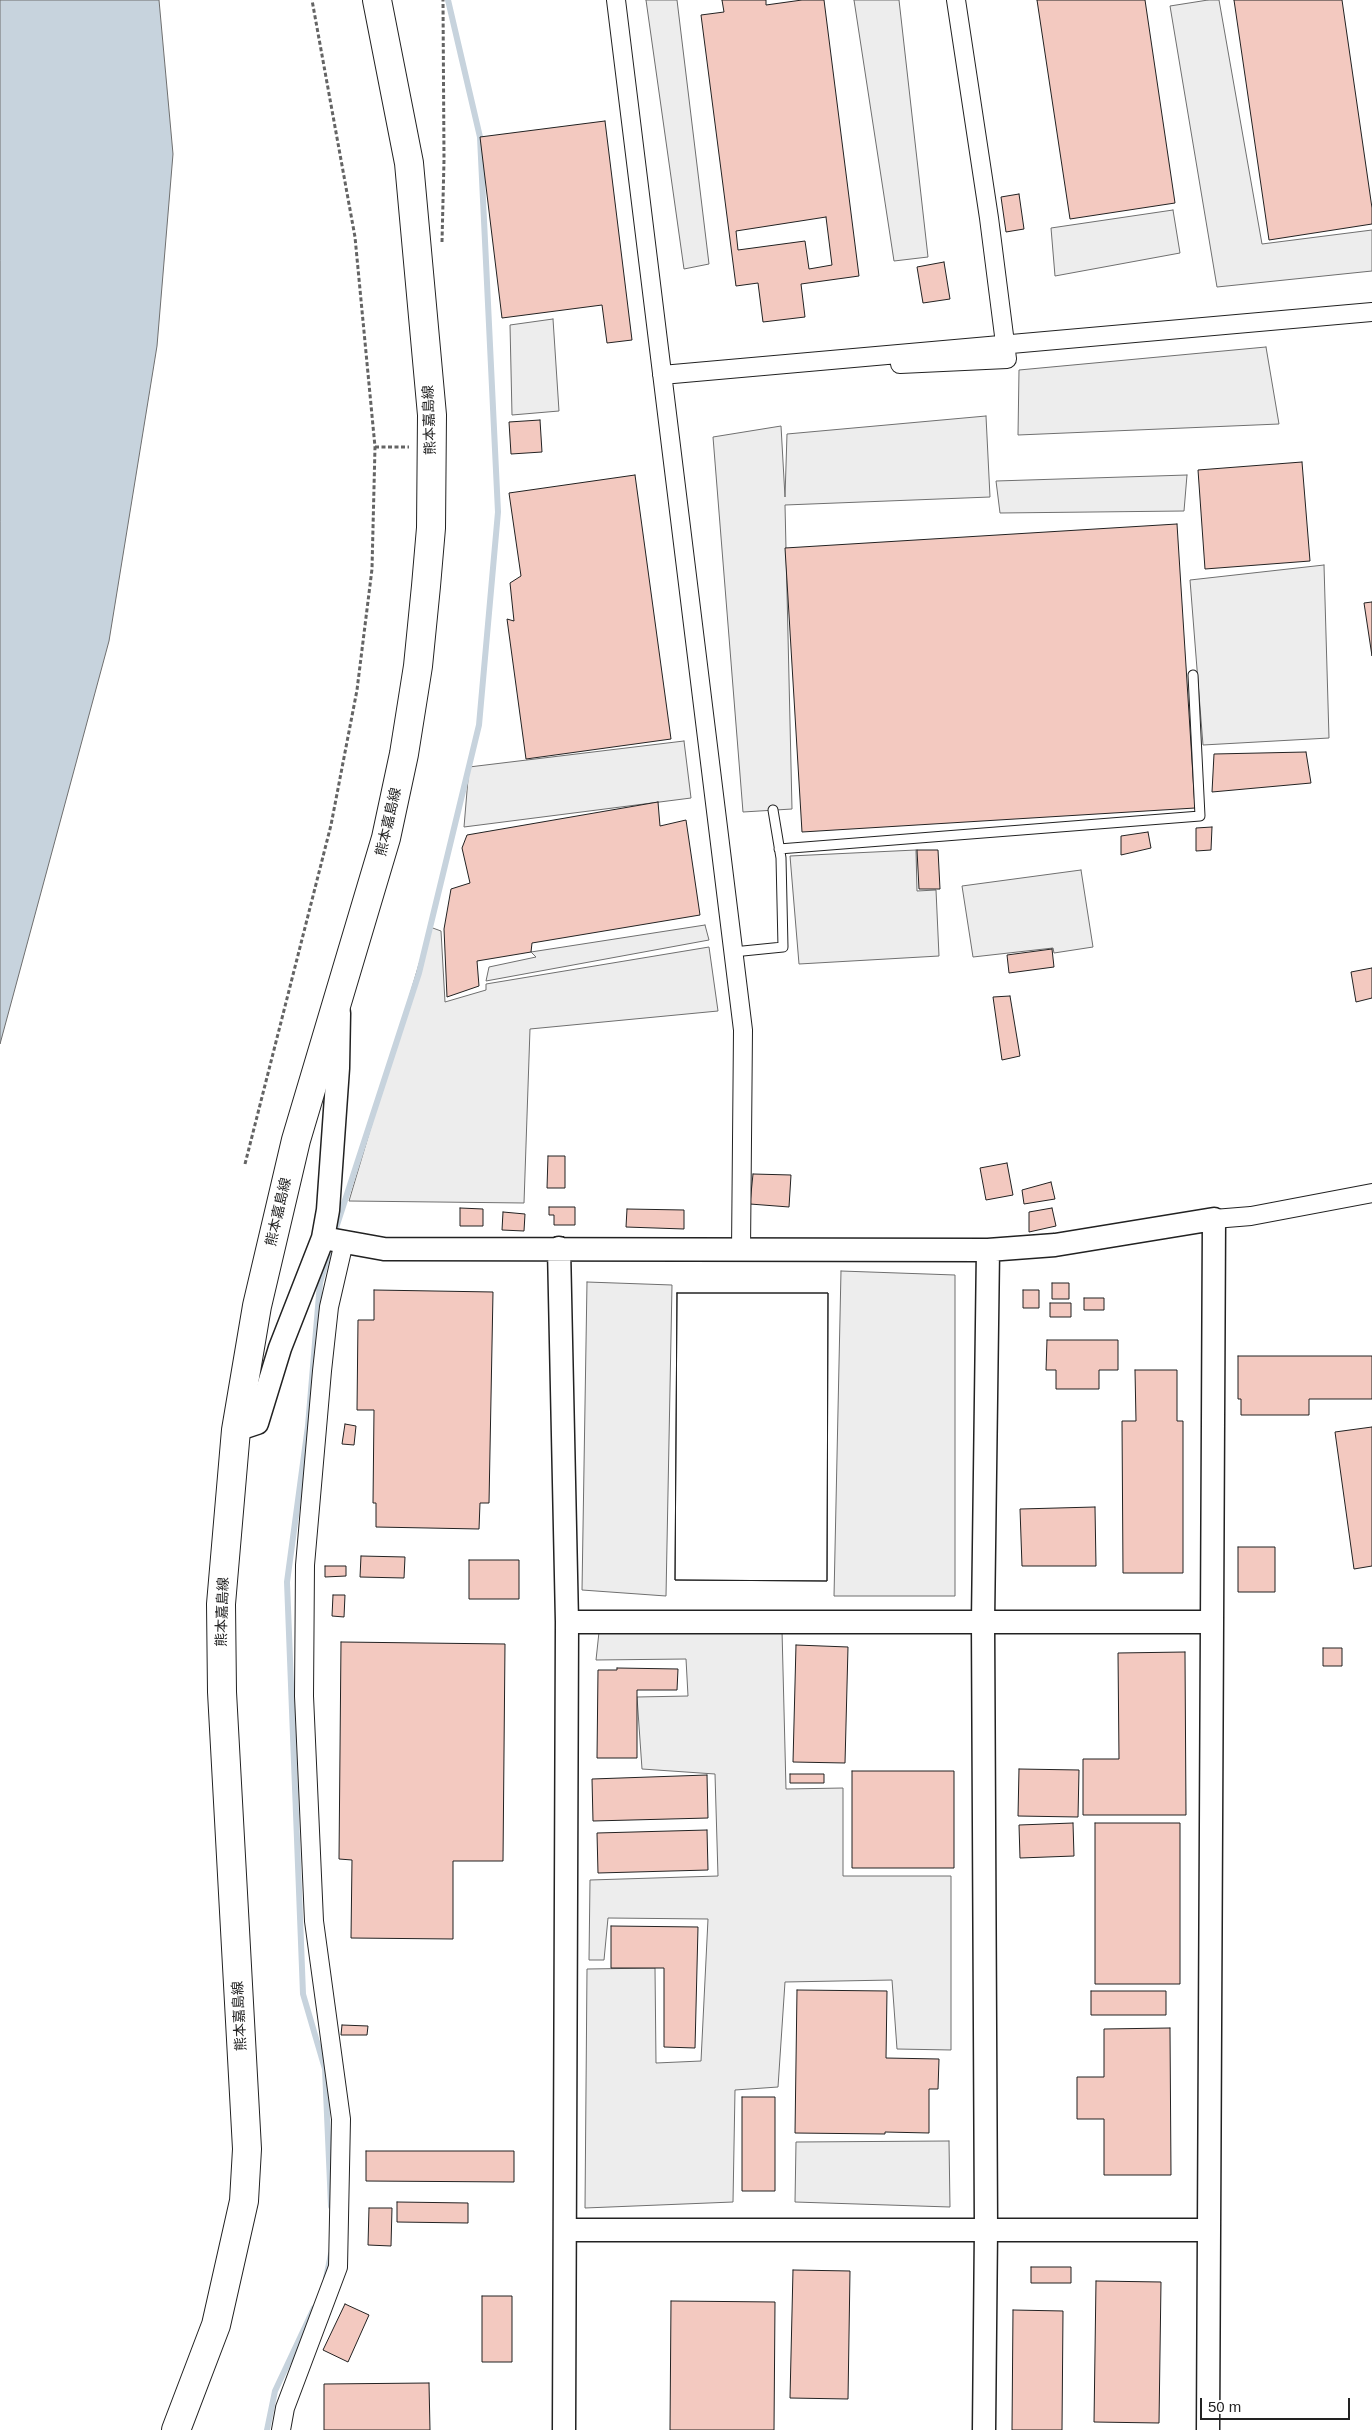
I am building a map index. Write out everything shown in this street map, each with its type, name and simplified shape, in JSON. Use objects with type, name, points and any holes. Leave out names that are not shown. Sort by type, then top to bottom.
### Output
[{"type":"main road","name":"熊本嘉島線","points":[[176,2430],[216,2325],[244,2200],[247,2149],[222,1692],[221,1604],[236,1430],[257,1306],[296,1140],[386,838],[404,754],[418,666],[431,528],[432,415],[409,162],[377,0]]},
{"type":"street","points":[[616,0],[742,1030],[741,1250]]},
{"type":"street","points":[[662,375],[1007,359],[989,218],[956,0]]},
{"type":"street","points":[[1005,343],[1372,312]]},
{"type":"street","points":[[281,2430],[285,2408],[338,2267],[341,2119],[314,1921],[304,1696],[305,1565],[329,1307],[333,1240],[328,1210],[338,1068],[340,995]]},
{"type":"street","points":[[333,1240],[384,1249],[988,1250],[1055,1245],[1214,1219],[1251,1216],[1372,1193]]},
{"type":"street","points":[[1208,2430],[1214,1219]]},
{"type":"street","points":[[236,1430],[257,1422],[280,1348],[333,1240]]},
{"type":"street","points":[[559,1248],[567,1622],[564,2430]]},
{"type":"street","points":[[984,2430],[986,2229],[983,1621],[988,1250]]},
{"type":"street","points":[[567,1622],[1212,1622]]},
{"type":"street","points":[[565,2230],[1208,2230]]},
{"type":"lane","points":[[779,849],[1200,816],[1193,675]]},
{"type":"lane","points":[[733,952],[783,947],[779,849],[773,810]]},
{"type":"path","points":[[245,1164],[331,825],[357,690],[372,569],[375,447],[355,237],[312,0]]},
{"type":"path","points":[[442,244],[444,160],[443,0]]},
{"type":"path","points":[[375,447],[432,447]]},
{"type":"shaded area","points":[[0,0],[159,0],[173,154],[157,346],[109,641],[0,1044]]},
{"type":"shaded area","points":[[646,0],[677,0],[709,264],[684,269]]},
{"type":"shaded area","points":[[854,0],[899,0],[928,257],[894,261]]},
{"type":"shaded area","points":[[1219,0],[1262,244],[1372,230],[1372,271],[1217,287],[1170,6]]},
{"type":"shaded area","points":[[1173,210],[1180,253],[1055,276],[1051,228]]},
{"type":"shaded area","points":[[553,319],[559,411],[512,415],[510,325]]},
{"type":"shaded area","points":[[1266,347],[1279,424],[1018,435],[1019,370]]},
{"type":"shaded area","points":[[986,416],[990,497],[785,505],[792,809],[743,812],[713,437],[781,426],[785,497],[787,434]]},
{"type":"shaded area","points":[[1187,475],[1184,511],[1000,513],[996,481]]},
{"type":"shaded area","points":[[1324,565],[1329,738],[1203,745],[1190,580]]},
{"type":"shaded area","points":[[684,741],[691,798],[464,827],[469,767]]},
{"type":"shaded area","points":[[916,850],[917,891],[936,890],[939,956],[799,964],[790,856]]},
{"type":"shaded area","points":[[1081,870],[1093,947],[1054,953],[1053,948],[973,957],[962,886]]},
{"type":"shaded area","points":[[705,925],[709,940],[486,981],[489,967],[536,957],[531,952]]},
{"type":"shaded area","points":[[430,927],[441,931],[445,1002],[486,990],[486,984],[709,947],[718,1011],[530,1029],[524,1203],[349,1201]]},
{"type":"shaded area","points":[[841,1271],[955,1275],[955,1596],[834,1596]]},
{"type":"shaded area","points":[[587,1282],[672,1285],[666,1596],[582,1590]]},
{"type":"shaded area","points":[[782,1630],[786,1789],[843,1788],[843,1876],[951,1876],[951,2050],[897,2049],[892,1980],[785,1982],[778,2087],[735,2090],[733,2202],[585,2208],[587,1969],[655,1968],[656,2063],[701,2061],[708,1919],[608,1918],[604,1960],[589,1960],[590,1880],[718,1876],[715,1774],[642,1769],[637,1697],[688,1696],[686,1659],[596,1660],[599,1632]]},
{"type":"shaded area","points":[[949,2141],[950,2207],[795,2202],[796,2142]]},
{"type":"building","points":[[722,0],[766,0],[766,5],[802,0],[824,0],[859,276],[801,284],[805,317],[763,322],[758,283],[736,286],[701,15],[724,12]]},
{"type":"building","points":[[1037,0],[1145,0],[1175,203],[1070,219]]},
{"type":"building","points":[[1234,0],[1342,0],[1372,208],[1372,224],[1269,240]]},
{"type":"building","points":[[605,121],[632,340],[607,343],[602,305],[502,318],[480,137]]},
{"type":"building","points":[[1019,194],[1024,229],[1006,232],[1001,197]]},
{"type":"building","points":[[826,217],[832,265],[809,269],[805,241],[738,250],[736,231]]},
{"type":"building","points":[[944,262],[950,299],[923,303],[917,267]]},
{"type":"building","points":[[540,420],[542,452],[511,454],[509,422]]},
{"type":"building","points":[[1302,462],[1310,561],[1205,569],[1198,470]]},
{"type":"building","points":[[635,475],[671,739],[526,759],[507,619],[514,621],[510,583],[521,576],[509,493]]},
{"type":"building","points":[[1177,524],[1195,808],[802,832],[785,548]]},
{"type":"building","points":[[1372,602],[1372,656],[1364,603]]},
{"type":"building","points":[[1306,752],[1311,783],[1212,792],[1214,754]]},
{"type":"building","points":[[658,802],[660,826],[686,820],[700,915],[532,943],[531,952],[477,961],[479,986],[447,997],[444,929],[451,889],[470,883],[462,848],[467,835]]},
{"type":"building","points":[[1212,827],[1211,850],[1196,851],[1196,828]]},
{"type":"building","points":[[1148,832],[1151,848],[1121,855],[1121,836]]},
{"type":"building","points":[[917,850],[938,850],[940,889],[919,889]]},
{"type":"building","points":[[1052,949],[1054,967],[1009,973],[1007,955]]},
{"type":"building","points":[[1372,968],[1372,998],[1356,1002],[1351,972]]},
{"type":"building","points":[[1010,996],[1020,1056],[1002,1060],[993,997]]},
{"type":"building","points":[[548,1156],[565,1156],[565,1188],[547,1188]]},
{"type":"building","points":[[1007,1163],[1013,1195],[986,1200],[980,1168]]},
{"type":"building","points":[[753,1174],[791,1175],[789,1207],[750,1204]]},
{"type":"building","points":[[1051,1182],[1055,1199],[1024,1204],[1022,1190]]},
{"type":"building","points":[[549,1207],[575,1207],[575,1225],[554,1225],[554,1215],[549,1215]]},
{"type":"building","points":[[460,1208],[483,1209],[483,1226],[460,1226]]},
{"type":"building","points":[[1052,1208],[1056,1226],[1029,1232],[1029,1212]]},
{"type":"building","points":[[627,1209],[684,1210],[684,1229],[626,1227]]},
{"type":"building","points":[[503,1212],[525,1214],[524,1231],[502,1230]]},
{"type":"building","points":[[1052,1283],[1069,1283],[1069,1299],[1052,1299]]},
{"type":"building","points":[[374,1290],[493,1292],[489,1503],[480,1503],[479,1529],[376,1527],[376,1503],[373,1503],[374,1410],[357,1410],[358,1320],[374,1320]]},
{"type":"building","points":[[1023,1290],[1039,1290],[1039,1308],[1023,1308]]},
{"type":"building","points":[[677,1293],[828,1293],[827,1581],[675,1580]]},
{"type":"building","points":[[677,1293],[828,1293],[827,1581],[675,1580]]},
{"type":"building","points":[[1084,1298],[1104,1298],[1104,1310],[1084,1310]]},
{"type":"building","points":[[1050,1303],[1071,1303],[1071,1317],[1050,1317]]},
{"type":"building","points":[[1047,1340],[1118,1340],[1118,1370],[1099,1370],[1099,1389],[1056,1389],[1056,1370],[1046,1370]]},
{"type":"building","points":[[1238,1356],[1372,1356],[1372,1399],[1309,1399],[1309,1415],[1241,1415],[1241,1399],[1238,1399]]},
{"type":"building","points":[[1135,1370],[1177,1370],[1177,1421],[1183,1421],[1183,1573],[1123,1573],[1122,1421],[1136,1421]]},
{"type":"building","points":[[345,1424],[356,1426],[354,1445],[342,1444]]},
{"type":"building","points":[[1372,1427],[1372,1566],[1354,1569],[1335,1432]]},
{"type":"building","points":[[1095,1507],[1096,1566],[1022,1566],[1020,1509]]},
{"type":"building","points":[[1238,1547],[1275,1547],[1275,1592],[1238,1592]]},
{"type":"building","points":[[361,1556],[405,1557],[404,1578],[360,1577]]},
{"type":"building","points":[[469,1560],[519,1560],[519,1599],[469,1599]]},
{"type":"building","points":[[325,1566],[346,1566],[346,1576],[325,1577]]},
{"type":"building","points":[[333,1595],[345,1595],[344,1617],[332,1616]]},
{"type":"building","points":[[341,1642],[505,1644],[503,1861],[453,1861],[453,1939],[351,1938],[352,1860],[339,1859]]},
{"type":"building","points":[[796,1645],[848,1647],[845,1763],[793,1762]]},
{"type":"building","points":[[1323,1648],[1342,1648],[1342,1666],[1323,1666]]},
{"type":"building","points":[[1185,1652],[1186,1815],[1083,1815],[1083,1759],[1119,1759],[1118,1653]]},
{"type":"building","points":[[617,1668],[678,1669],[677,1690],[637,1690],[637,1758],[597,1758],[598,1670],[617,1670]]},
{"type":"building","points":[[1019,1769],[1079,1770],[1078,1817],[1018,1816]]},
{"type":"building","points":[[852,1771],[954,1771],[954,1868],[852,1868]]},
{"type":"building","points":[[790,1774],[824,1774],[824,1783],[790,1783]]},
{"type":"building","points":[[707,1775],[708,1818],[593,1821],[592,1779]]},
{"type":"building","points":[[1073,1823],[1074,1856],[1020,1858],[1019,1825]]},
{"type":"building","points":[[1095,1823],[1180,1823],[1180,1984],[1095,1984]]},
{"type":"building","points":[[707,1830],[708,1870],[598,1873],[597,1833]]},
{"type":"building","points":[[611,1926],[698,1927],[695,2048],[664,2047],[664,1968],[611,1968]]},
{"type":"building","points":[[797,1990],[887,1991],[886,2058],[939,2059],[938,2089],[929,2089],[929,2133],[795,2133]]},
{"type":"building","points":[[1091,1991],[1166,1991],[1166,2015],[1091,2015]]},
{"type":"building","points":[[342,2025],[368,2026],[367,2035],[341,2035]]},
{"type":"building","points":[[1170,2028],[1171,2175],[1104,2175],[1104,2119],[1077,2119],[1077,2077],[1104,2077],[1104,2029]]},
{"type":"building","points":[[742,2097],[775,2097],[775,2191],[742,2191]]},
{"type":"building","points":[[366,2151],[514,2151],[514,2182],[366,2181]]},
{"type":"building","points":[[397,2202],[468,2203],[468,2223],[397,2222]]},
{"type":"building","points":[[369,2208],[392,2208],[391,2246],[368,2245]]},
{"type":"building","points":[[1031,2267],[1071,2267],[1071,2283],[1031,2283]]},
{"type":"building","points":[[793,2270],[850,2271],[848,2399],[790,2398]]},
{"type":"building","points":[[1096,2281],[1161,2282],[1159,2423],[1094,2422]]},
{"type":"building","points":[[482,2296],[512,2296],[512,2362],[482,2362]]},
{"type":"building","points":[[671,2301],[775,2302],[774,2430],[670,2430]]},
{"type":"building","points":[[345,2304],[369,2315],[348,2362],[323,2350]]},
{"type":"building","points":[[1013,2310],[1063,2311],[1062,2430],[1012,2430]]},
{"type":"building","points":[[429,2383],[430,2430],[324,2430],[324,2384]]},
{"type":"waterway","points":[[335,1231],[419,973],[479,725],[498,512],[480,137],[448,0]]},
{"type":"waterway","points":[[328,1255],[320,1283],[308,1426],[287,1582],[303,1994],[325,2069],[331,2206]]},
{"type":"waterway","points":[[326,2278],[331,2254]]},
{"type":"waterway","points":[[267,2430],[275,2391],[314,2308]]}]
